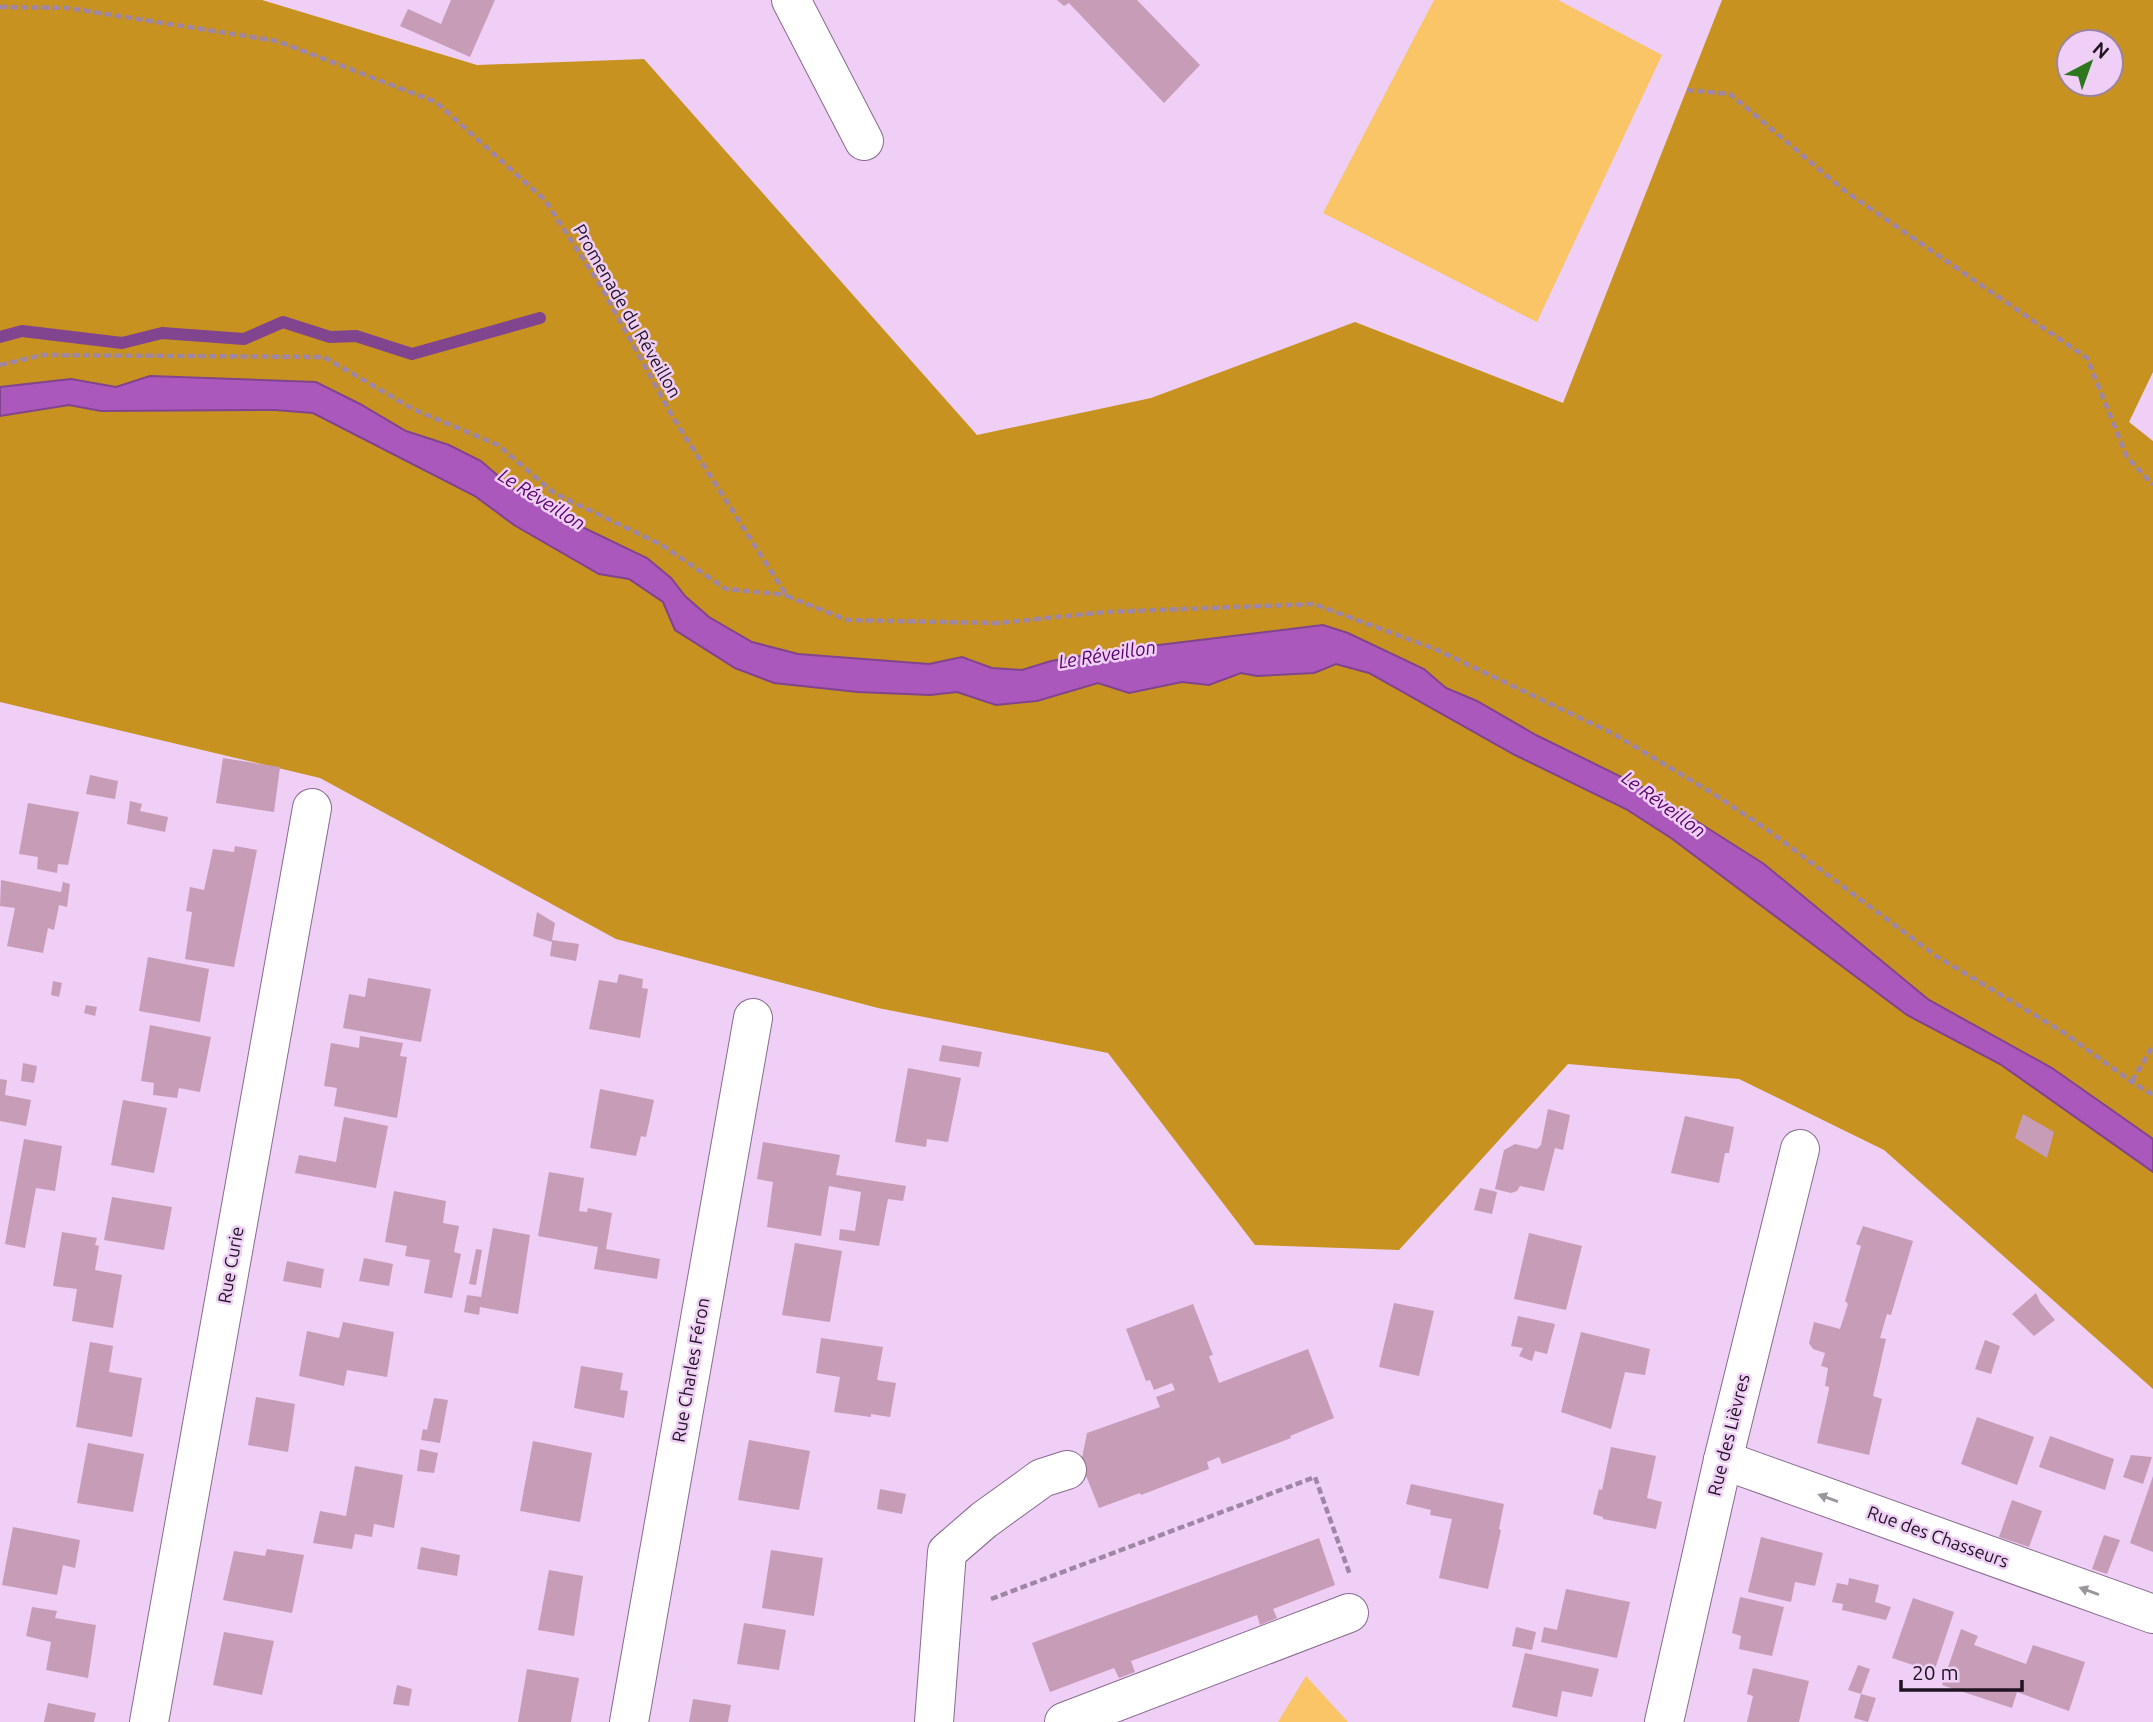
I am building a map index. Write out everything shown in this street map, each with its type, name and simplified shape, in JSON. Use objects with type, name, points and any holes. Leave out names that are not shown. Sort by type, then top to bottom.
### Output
[{"type":"street","points":[[791,0],[864,141]]},
{"type":"street","name":"Rue Curie","points":[[149,1722],[312,808]]},
{"type":"street","name":"Rue Charles Féron","points":[[629,1722],[753,1018]]},
{"type":"street","name":"Rue des Lièvres","points":[[1664,1722],[1723,1460],[1800,1149]]},
{"type":"street","name":"Rue des Chasseurs","points":[[1723,1460],[2153,1614]]},
{"type":"street","points":[[934,1722],[947,1552],[984,1520],[1042,1478],[1067,1470]]},
{"type":"street","points":[[1064,1722],[1349,1613]]},
{"type":"path","name":"Promenade du Réveillon","points":[[0,7],[68,8],[277,41],[436,102],[545,200],[600,285],[674,419],[787,596]]},
{"type":"path","points":[[1686,90],[1730,94],[1845,191],[2087,358],[2127,457],[2153,485]]},
{"type":"path","points":[[0,365],[43,355],[324,357],[413,410],[498,445],[554,493],[662,545],[726,589],[787,596],[847,620],[998,623],[1105,612],[1314,604],[1435,649],[1612,733],[1765,828],[1936,956],[2063,1032],[2153,1094]]},
{"type":"path","points":[[2132,1082],[2153,1046]]},
{"type":"path","points":[[991,1599],[1315,1477],[1362,1608],[1349,1613]]},
{"type":"shaded area","points":[[0,0],[262,0],[477,65],[644,59],[977,435],[1151,398],[1355,322],[1563,403],[1722,0],[2153,0],[2153,372],[2129,422],[2153,441],[2153,1389],[1884,1150],[1739,1079],[1568,1064],[1399,1250],[1255,1245],[1108,1053],[878,1008],[616,939],[320,778],[0,702]]},
{"type":"shaded area","points":[[1434,0],[1558,0],[1662,55],[1537,322],[1323,213]]},
{"type":"shaded area","points":[[1306,1676],[1348,1722],[1278,1722]]},
{"type":"water","name":"Le Réveillon","points":[[150,376],[316,382],[406,431],[449,445],[481,461],[511,487],[551,512],[647,558],[709,617],[752,642],[798,654],[929,664],[962,657],[992,668],[1022,670],[1051,661],[1109,651],[1323,625],[1348,633],[1424,669],[1446,688],[1477,701],[1536,735],[1646,789],[1764,864],[1929,1000],[2052,1068],[2153,1139],[2153,1172],[2000,1064],[1907,1015],[1671,838],[1626,809],[1515,755],[1369,673],[1336,664],[1314,673],[1257,676],[1241,673],[1209,685],[1182,682],[1129,693],[1098,683],[1037,701],[996,705],[957,692],[930,695],[858,692],[774,683],[735,668],[675,630],[663,602],[629,579],[599,574],[514,525],[475,496],[313,413],[275,410],[101,411],[69,405],[0,416],[0,387],[71,379],[116,387]]},
{"type":"building","points":[[451,0],[495,0],[470,57],[400,26],[408,9],[441,24]]},
{"type":"building","points":[[1057,0],[1137,0],[1200,65],[1164,103],[1069,3],[1064,6]]},
{"type":"building","points":[[223,758],[280,767],[274,812],[216,803]]},
{"type":"building","points":[[90,775],[118,781],[115,799],[86,794]]},
{"type":"building","points":[[130,801],[142,804],[140,811],[168,817],[165,832],[127,824]]},
{"type":"building","points":[[28,803],[79,812],[68,865],[58,864],[57,873],[37,869],[38,857],[19,854]]},
{"type":"building","points":[[235,846],[257,850],[234,967],[185,959],[192,912],[186,911],[190,887],[204,890],[213,849],[234,852]]},
{"type":"building","points":[[1,880],[61,892],[63,882],[70,884],[67,907],[59,905],[54,930],[48,928],[43,953],[7,946],[15,908],[0,906]]},
{"type":"building","points":[[537,912],[555,923],[552,940],[579,944],[576,961],[550,956],[552,942],[533,936]]},
{"type":"building","points":[[148,957],[209,969],[200,1022],[139,1011]]},
{"type":"building","points":[[619,974],[643,979],[642,988],[648,989],[640,1038],[589,1029],[599,980],[617,983]]},
{"type":"building","points":[[368,978],[431,989],[421,1042],[343,1028],[349,994],[365,997]]},
{"type":"building","points":[[53,981],[62,983],[59,997],[51,995]]},
{"type":"building","points":[[86,1005],[97,1007],[95,1016],[84,1013]]},
{"type":"building","points":[[150,1025],[211,1037],[200,1092],[179,1088],[177,1098],[153,1095],[154,1083],[141,1081]]},
{"type":"building","points":[[360,1036],[403,1043],[400,1056],[407,1057],[397,1118],[334,1106],[337,1088],[324,1086],[331,1043],[359,1048]]},
{"type":"building","points":[[942,1045],[982,1052],[979,1067],[939,1061]]},
{"type":"building","points":[[23,1063],[37,1066],[34,1083],[21,1081]]},
{"type":"building","points":[[908,1068],[961,1078],[948,1142],[927,1139],[926,1147],[895,1142]]},
{"type":"building","points":[[0,1079],[7,1080],[5,1095],[31,1100],[26,1126],[0,1121]]},
{"type":"building","points":[[600,1089],[654,1100],[646,1137],[641,1136],[636,1156],[590,1148]]},
{"type":"building","points":[[123,1100],[167,1108],[154,1173],[111,1165]]},
{"type":"building","points":[[1548,1109],[1570,1115],[1563,1150],[1555,1148],[1544,1191],[1520,1186],[1517,1191],[1511,1193],[1495,1189],[1504,1150],[1515,1144],[1537,1149],[1541,1145]]},
{"type":"building","points":[[2023,1114],[2054,1132],[2047,1158],[2015,1138]]},
{"type":"building","points":[[1685,1116],[1734,1127],[1719,1183],[1671,1173]]},
{"type":"building","points":[[344,1117],[388,1126],[376,1188],[295,1173],[299,1155],[336,1162]]},
{"type":"building","points":[[24,1139],[62,1146],[55,1191],[36,1188],[25,1248],[5,1244]]},
{"type":"building","points":[[763,1142],[840,1155],[836,1175],[906,1186],[903,1201],[888,1199],[879,1246],[839,1240],[840,1229],[855,1231],[861,1192],[829,1186],[821,1236],[767,1227],[773,1182],[757,1179]]},
{"type":"building","points":[[549,1172],[584,1178],[579,1211],[587,1212],[588,1208],[612,1213],[606,1249],[660,1259],[657,1279],[594,1269],[598,1247],[538,1236]]},
{"type":"building","points":[[1480,1188],[1497,1192],[1492,1214],[1474,1210]]},
{"type":"building","points":[[394,1191],[446,1201],[443,1223],[459,1226],[454,1252],[461,1254],[452,1298],[424,1293],[430,1260],[405,1256],[407,1246],[385,1242]]},
{"type":"building","points":[[112,1197],[172,1207],[164,1250],[104,1240]]},
{"type":"building","points":[[1863,1226],[1913,1241],[1891,1315],[1887,1314],[1880,1338],[1886,1339],[1873,1396],[1882,1399],[1869,1455],[1817,1443],[1829,1389],[1825,1386],[1828,1368],[1821,1366],[1825,1353],[1813,1349],[1809,1343],[1814,1322],[1840,1329],[1861,1246],[1856,1244]]},
{"type":"building","points":[[493,1228],[530,1235],[518,1314],[480,1307],[479,1315],[464,1312],[467,1295],[481,1297]]},
{"type":"building","points":[[62,1232],[97,1238],[95,1245],[99,1246],[95,1270],[122,1275],[113,1328],[72,1321],[77,1289],[53,1286]]},
{"type":"building","points":[[1529,1233],[1582,1246],[1566,1310],[1514,1299]]},
{"type":"building","points":[[795,1243],[842,1251],[830,1322],[782,1315]]},
{"type":"building","points":[[476,1249],[482,1250],[476,1285],[469,1284]]},
{"type":"building","points":[[364,1258],[393,1264],[389,1286],[359,1281]]},
{"type":"building","points":[[287,1261],[324,1269],[321,1288],[283,1281]]},
{"type":"building","points":[[2036,1293],[2055,1320],[2034,1336],[2012,1314]]},
{"type":"building","points":[[1394,1303],[1434,1311],[1419,1376],[1379,1367]]},
{"type":"building","points":[[1193,1304],[1213,1355],[1209,1356],[1219,1383],[1308,1349],[1334,1418],[1290,1436],[1291,1438],[1222,1464],[1219,1457],[1207,1462],[1209,1469],[1099,1508],[1081,1463],[1087,1433],[1160,1407],[1156,1397],[1175,1390],[1172,1383],[1154,1390],[1150,1380],[1146,1381],[1126,1329]]},
{"type":"building","points":[[1518,1316],[1555,1324],[1547,1354],[1535,1351],[1532,1361],[1519,1356],[1523,1348],[1511,1346]]},
{"type":"building","points":[[343,1322],[394,1332],[387,1377],[347,1370],[344,1386],[299,1376],[307,1331],[339,1338]]},
{"type":"building","points":[[1581,1332],[1650,1349],[1645,1375],[1625,1372],[1611,1429],[1561,1412]]},
{"type":"building","points":[[821,1338],[883,1347],[877,1380],[896,1383],[890,1417],[834,1412],[840,1377],[816,1373]]},
{"type":"building","points":[[1985,1340],[2000,1346],[1991,1374],[1975,1369]]},
{"type":"building","points":[[90,1342],[113,1346],[109,1372],[142,1378],[132,1437],[76,1427]]},
{"type":"building","points":[[581,1366],[623,1373],[620,1390],[628,1391],[624,1418],[574,1408]]},
{"type":"building","points":[[256,1397],[295,1404],[288,1452],[248,1445]]},
{"type":"building","points":[[434,1398],[448,1400],[440,1443],[421,1440],[423,1429],[427,1430]]},
{"type":"building","points":[[1977,1417],[2034,1437],[2017,1485],[1961,1464]]},
{"type":"building","points":[[2050,1436],[2114,1459],[2105,1490],[2039,1467]]},
{"type":"building","points":[[749,1440],[810,1451],[799,1510],[738,1500]]},
{"type":"building","points":[[533,1441],[592,1453],[580,1522],[520,1511]]},
{"type":"building","points":[[88,1443],[144,1454],[133,1512],[77,1503]]},
{"type":"building","points":[[1611,1447],[1656,1456],[1647,1498],[1662,1502],[1656,1529],[1603,1519],[1593,1514],[1599,1489],[1602,1490]]},
{"type":"building","points":[[420,1449],[438,1453],[434,1473],[417,1471]]},
{"type":"building","points":[[2131,1455],[2152,1457],[2143,1484],[2123,1477]]},
{"type":"building","points":[[355,1466],[403,1475],[394,1528],[374,1524],[372,1537],[355,1534],[352,1549],[313,1543],[320,1511],[346,1516]]},
{"type":"building","points":[[2153,1476],[2153,1552],[2130,1543]]},
{"type":"building","points":[[1411,1484],[1504,1504],[1488,1589],[1439,1578],[1452,1519],[1430,1515],[1431,1510],[1406,1504]]},
{"type":"building","points":[[880,1489],[906,1494],[902,1514],[877,1509]]},
{"type":"building","points":[[2012,1500],[2042,1511],[2029,1547],[1999,1537]]},
{"type":"building","points":[[13,1527],[80,1540],[75,1568],[63,1565],[57,1595],[2,1585]]},
{"type":"building","points":[[2104,1535],[2120,1540],[2107,1574],[2092,1569]]},
{"type":"building","points":[[1761,1537],[1823,1553],[1815,1586],[1795,1582],[1791,1602],[1748,1592]]},
{"type":"building","points":[[1319,1538],[1335,1585],[1273,1609],[1277,1618],[1260,1625],[1257,1615],[1131,1661],[1135,1672],[1119,1678],[1114,1668],[1050,1692],[1032,1643]]},
{"type":"building","points":[[421,1547],[460,1555],[457,1576],[417,1569]]},
{"type":"building","points":[[267,1549],[304,1555],[292,1613],[223,1600],[234,1551],[265,1556]]},
{"type":"building","points":[[771,1550],[823,1558],[814,1616],[762,1608]]},
{"type":"building","points":[[549,1570],[583,1576],[574,1636],[538,1630]]},
{"type":"building","points":[[1849,1578],[1879,1585],[1875,1602],[1891,1607],[1886,1620],[1842,1610],[1843,1604],[1832,1602],[1837,1583],[1848,1585]]},
{"type":"building","points":[[1566,1589],[1630,1602],[1617,1658],[1541,1642],[1544,1627],[1557,1630]]},
{"type":"building","points":[[1740,1597],[1784,1607],[1772,1656],[1739,1649],[1741,1636],[1732,1633]]},
{"type":"building","points":[[1913,1598],[1954,1612],[1934,1672],[1892,1658]]},
{"type":"building","points":[[32,1607],[57,1611],[55,1618],[96,1625],[88,1678],[46,1670],[51,1642],[26,1636]]},
{"type":"building","points":[[744,1623],[786,1630],[779,1670],[737,1664]]},
{"type":"building","points":[[1516,1627],[1536,1632],[1532,1650],[1512,1646]]},
{"type":"building","points":[[1961,1629],[1978,1636],[1974,1645],[2026,1664],[2033,1645],[2085,1662],[2069,1711],[2017,1692],[2012,1708],[1942,1685]]},
{"type":"building","points":[[224,1632],[274,1641],[262,1695],[213,1685]]},
{"type":"building","points":[[1525,1653],[1599,1669],[1592,1697],[1562,1691],[1557,1717],[1512,1707]]},
{"type":"building","points":[[1858,1665],[1870,1669],[1861,1694],[1848,1690]]},
{"type":"building","points":[[1753,1668],[1809,1681],[1799,1722],[1747,1722],[1753,1696],[1747,1694]]},
{"type":"building","points":[[527,1669],[579,1678],[571,1722],[518,1722]]},
{"type":"building","points":[[397,1685],[412,1689],[409,1706],[393,1704]]},
{"type":"building","points":[[1861,1694],[1876,1698],[1868,1722],[1854,1718]]},
{"type":"building","points":[[693,1699],[731,1705],[728,1722],[689,1722]]},
{"type":"building","points":[[48,1703],[96,1713],[94,1722],[44,1722]]},
{"type":"waterway","points":[[0,337],[22,331],[122,343],[162,333],[244,339],[283,322],[330,337],[356,336],[412,354],[540,318]]}]
